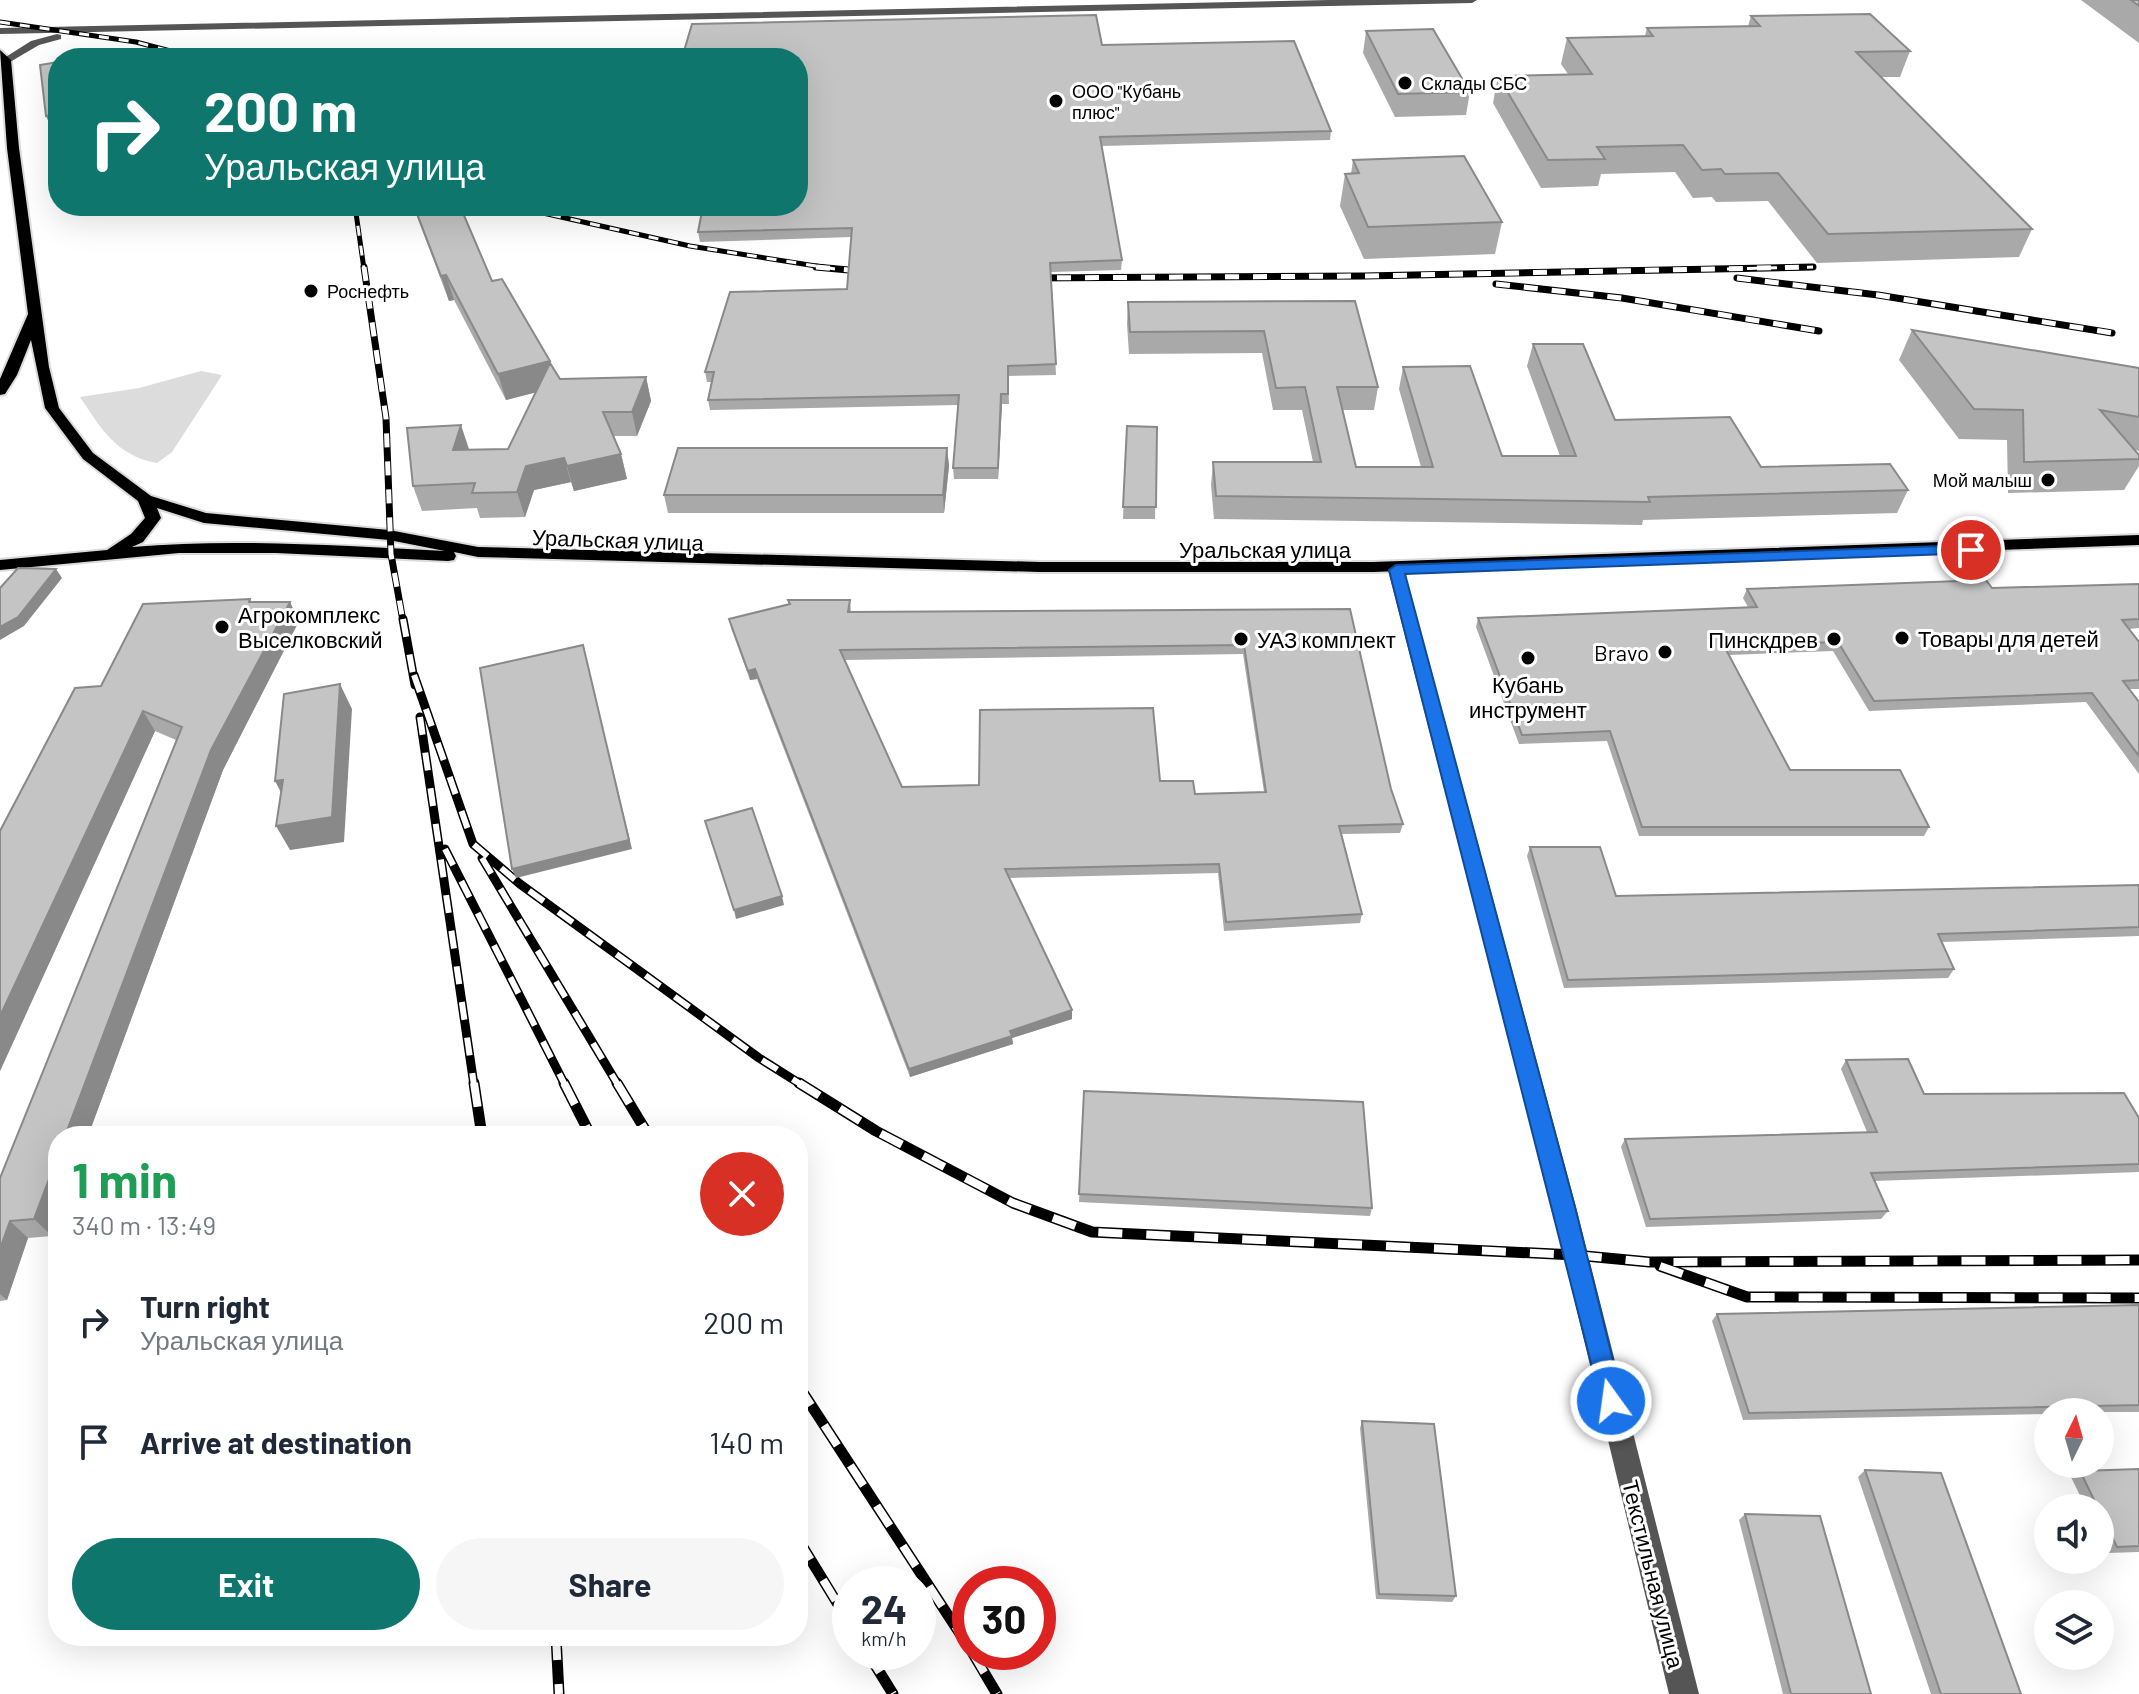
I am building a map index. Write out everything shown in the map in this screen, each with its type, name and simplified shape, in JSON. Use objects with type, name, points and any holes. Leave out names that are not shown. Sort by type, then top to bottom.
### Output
[{"type":"main road","name":"Уральская улица","points":[[3,56],[34,316],[52,408],[88,456],[145,499],[204,518],[389,535],[478,552],[1040,572],[1396,568],[2139,542]]},
{"type":"main road","points":[[0,391],[10,375],[34,316]]},
{"type":"main road","points":[[111,552],[137,538],[153,518],[145,499]]},
{"type":"main road","name":"Уральская улица","points":[[0,565],[111,552],[179,548],[712,561]]},
{"type":"street","points":[[0,31],[1472,0]]},
{"type":"street","points":[[3,56],[63,35],[168,27]]},
{"type":"street","name":"Текстильная улица","points":[[1396,568],[1564,1207],[1684,1694]]},
{"type":"shaded area","points":[[201,371],[222,375],[172,452],[157,463],[120,447],[103,430],[80,397],[139,388]]},
{"type":"building","points":[[1870,14],[1910,51],[1856,52],[2032,229],[1828,234],[1778,173],[1725,174],[1721,169],[1702,170],[1683,145],[1597,147],[1605,159],[1548,160],[1498,76],[1592,74],[1567,38],[1653,36],[1647,28],[1760,26],[1751,16]]},
{"type":"building","points":[[1096,15],[1102,45],[1294,41],[1331,131],[1100,137],[1122,260],[1050,263],[1056,364],[1008,366],[1008,394],[1001,394],[998,468],[953,468],[959,395],[708,400],[714,372],[705,372],[730,292],[847,289],[852,228],[698,232],[701,216],[808,216],[808,48],[685,48],[692,24]]},
{"type":"building","points":[[1433,29],[1470,92],[1398,94],[1366,31]]},
{"type":"building","points":[[48,64],[46,116],[40,65]]},
{"type":"building","points":[[1464,156],[1502,222],[1368,227],[1345,174],[1359,173],[1353,160]]},
{"type":"building","points":[[418,216],[464,216],[492,281],[502,279],[550,361],[498,374],[446,275],[441,276]]},
{"type":"building","points":[[1355,301],[1378,387],[1337,387],[1356,467],[1433,467],[1403,367],[1470,366],[1502,456],[1576,456],[1533,344],[1583,344],[1615,420],[1730,417],[1761,467],[1890,464],[1908,490],[1648,497],[1650,502],[1216,496],[1213,462],[1321,462],[1305,387],[1276,388],[1264,331],[1130,332],[1128,302]]},
{"type":"building","points":[[1912,330],[2139,368],[2139,417],[2100,410],[2139,455],[2139,459],[2024,462],[2023,410],[1974,409]]},
{"type":"building","points":[[550,363],[560,379],[646,377],[632,412],[603,412],[621,454],[567,466],[564,458],[526,466],[517,492],[472,493],[475,483],[413,486],[407,428],[461,425],[453,450],[508,449]]},
{"type":"building","points":[[1127,426],[1157,427],[1156,507],[1123,507]]},
{"type":"building","points":[[678,448],[947,448],[943,495],[664,495]]},
{"type":"building","points":[[18,568],[56,569],[18,617],[0,627],[0,588]]},
{"type":"building","points":[[1986,580],[1992,588],[2139,584],[2139,619],[2122,620],[2139,642],[2139,680],[2123,681],[2139,702],[2139,756],[2092,693],[1874,701],[1838,642],[1724,646],[1790,770],[1900,770],[1929,827],[1642,827],[1610,731],[1522,735],[1478,618],[1757,607],[1747,589]]},
{"type":"building","points":[[250,599],[249,602],[290,602],[211,750],[69,1126],[48,1126],[48,1182],[34,1219],[10,1221],[0,1249],[0,1178],[182,727],[143,711],[0,1016],[0,831],[75,688],[101,686],[143,604]]},
{"type":"building","points":[[788,600],[850,600],[848,612],[1350,609],[1391,789],[1403,824],[1339,826],[1362,914],[1226,922],[1219,864],[1005,869],[1072,1010],[1010,1031],[1012,1036],[909,1069],[755,669],[748,671],[729,619],[790,604]],"holes":[[[1244,645],[1266,792],[1195,794],[1193,781],[1160,781],[1153,708],[980,710],[979,785],[902,787],[840,650]]]},
{"type":"building","points":[[583,645],[629,840],[512,869],[480,668]]},
{"type":"building","points":[[340,684],[332,817],[276,826],[283,780],[275,781],[284,694]]},
{"type":"building","points":[[752,808],[782,896],[734,910],[705,821]]},
{"type":"building","points":[[1530,847],[1600,847],[1616,896],[2139,885],[2139,927],[1938,934],[1954,969],[1568,980]]},
{"type":"building","points":[[1908,1059],[1924,1094],[2124,1093],[2139,1118],[2139,1164],[1871,1173],[1888,1211],[1650,1219],[1625,1139],[1877,1132],[1846,1060]]},
{"type":"building","points":[[1084,1091],[1363,1102],[1372,1208],[1079,1194]]},
{"type":"building","points":[[2139,1305],[2139,1405],[2114,1406],[2114,1398],[2034,1398],[2034,1407],[1749,1413],[1717,1314]]},
{"type":"building","points":[[1362,1421],[1434,1424],[1456,1596],[1379,1594]]},
{"type":"building","points":[[2139,1469],[2139,1546],[2117,1547],[2114,1541],[2114,1494],[2091,1494],[2083,1478],[2114,1478],[2114,1470]]},
{"type":"building","points":[[1865,1470],[1941,1473],[2021,1694],[1941,1694]]},
{"type":"building","points":[[1745,1514],[1820,1516],[1871,1694],[1791,1694]]},
{"type":"railway","points":[[0,22],[159,48]]},
{"type":"railway","points":[[356,216],[364,269]]},
{"type":"railway","points":[[556,216],[690,246],[831,268]]},
{"type":"railway","points":[[364,267],[386,418],[391,554],[403,621]]},
{"type":"railway","points":[[816,267],[831,268]]},
{"type":"railway","points":[[1029,278],[1364,276],[1813,267],[1727,269]]},
{"type":"railway","points":[[831,268],[870,272]]},
{"type":"railway","points":[[1737,278],[1878,295],[2112,333]]},
{"type":"railway","points":[[1496,284],[1622,298],[1819,331]]},
{"type":"railway","points":[[403,619],[415,685]]},
{"type":"railway","points":[[414,675],[473,844],[520,884],[759,1058],[802,1085]]},
{"type":"railway","points":[[420,717],[474,1085]]},
{"type":"railway","points":[[445,849],[565,1085]]},
{"type":"railway","points":[[482,858],[618,1085]]},
{"type":"railway","points":[[474,1083],[480,1126]]},
{"type":"railway","points":[[564,1083],[586,1126]]},
{"type":"railway","points":[[617,1083],[643,1126]]},
{"type":"railway","points":[[799,1083],[876,1131],[1013,1203],[1092,1232],[1575,1255],[1649,1262],[2139,1260]]},
{"type":"railway","points":[[1660,1266],[1747,1297],[2139,1298]]},
{"type":"railway","points":[[808,1400],[952,1621]]},
{"type":"railway","points":[[808,1555],[832,1595]]},
{"type":"railway","points":[[557,1646],[559,1694]]},
{"type":"railway","points":[[878,1670],[893,1694]]},
{"type":"railway","points":[[983,1670],[997,1694]]},
{"type":"place","name":"Склады СБС","points":[[1405,83]]},
{"type":"place","name":"ООО \"Кубань плюс\"","points":[[1056,101]]},
{"type":"place","name":"Роснефть","points":[[311,291]]},
{"type":"place","name":"Мой малыш","points":[[2048,480]]},
{"type":"place","name":"Агрокомплекс Выселковский","points":[[222,627]]},
{"type":"place","name":"Товары для детей","points":[[1902,638]]},
{"type":"place","name":"УАЗ комплект","points":[[1241,639]]},
{"type":"place","name":"Пинскдрев","points":[[1834,639]]},
{"type":"place","name":"Bravo","points":[[1665,652]]},
{"type":"place","name":"Кубань инструмент","points":[[1528,658]]},
{"type":"route","points":[[1611,1401],[1564,1207],[1396,570],[1971,550]]}]
